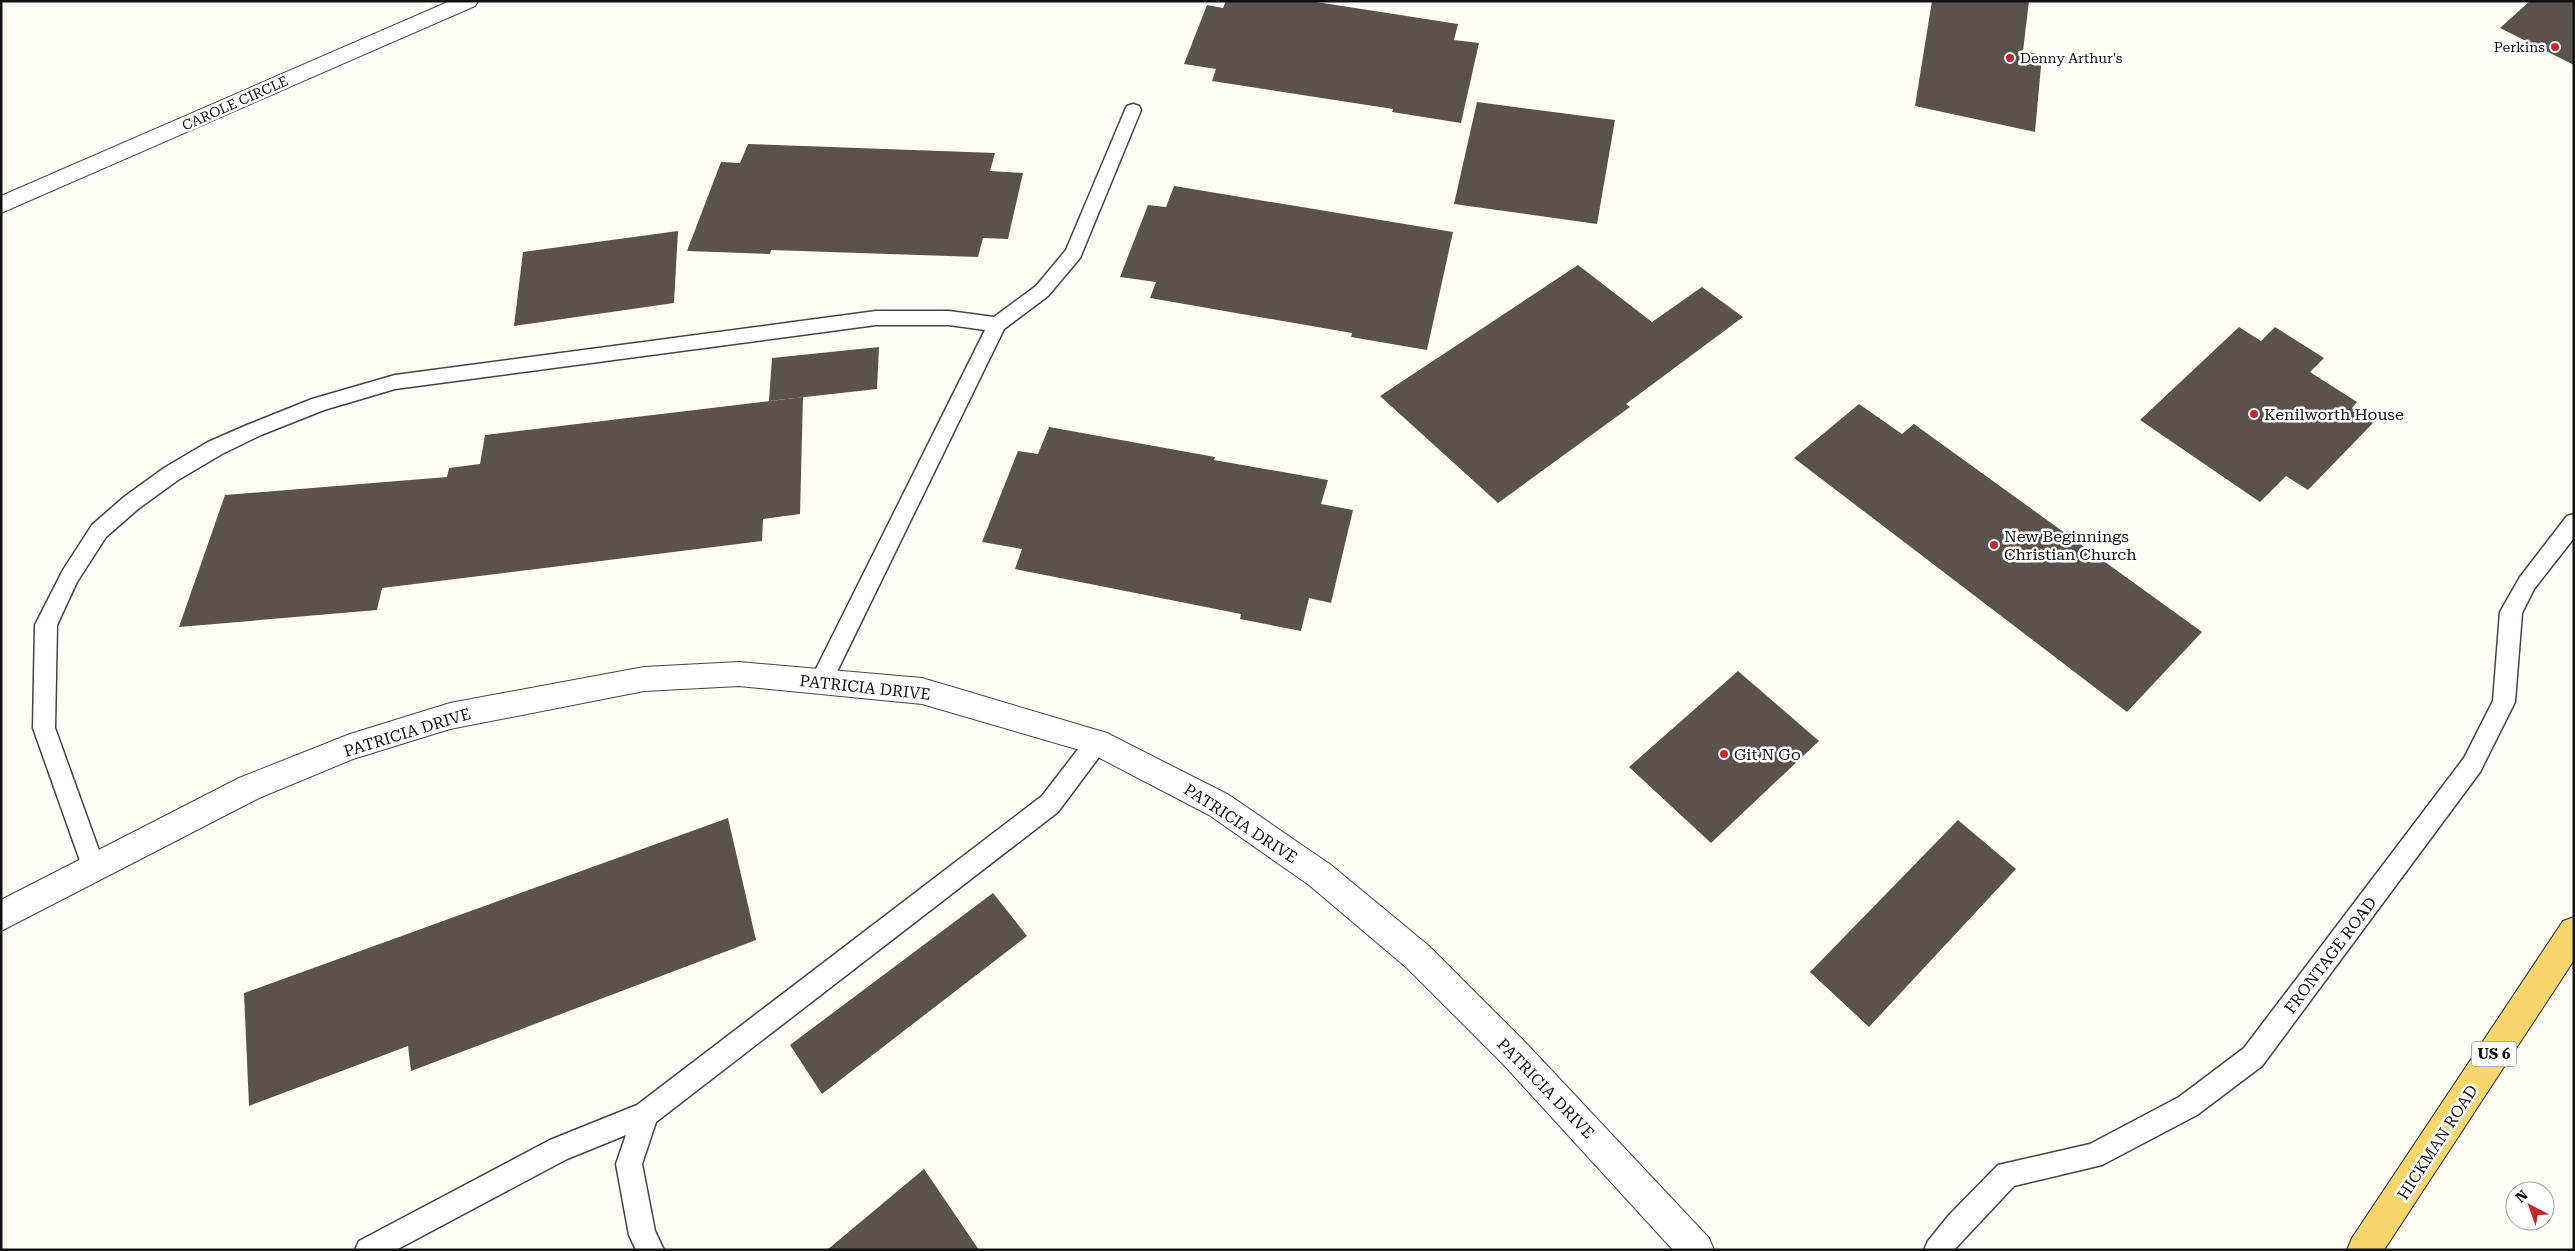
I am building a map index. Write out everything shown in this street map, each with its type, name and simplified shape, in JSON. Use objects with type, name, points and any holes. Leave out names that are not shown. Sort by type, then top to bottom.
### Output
[{"type":"main road","name":"HICKMAN ROAD","points":[[2364,1250],[2574,932]]},
{"type":"street","name":"CAROLE CIRCLE","points":[[1,206],[468,1]]},
{"type":"street","name":"PATRICIA DRIVE","points":[[1,916],[248,788],[350,747],[450,716],[644,680],[739,674],[922,690],[1097,742],[1219,805],[1320,876],[1418,957],[1514,1053],[1697,1250]]},
{"type":"lane","points":[[820,681],[997,324],[1042,291],[1074,253],[1133,110]]},
{"type":"lane","points":[[94,867],[44,728],[46,625],[70,576],[99,531],[171,474],[215,448],[254,430],[319,404],[395,382],[876,318],[949,318],[997,324]]},
{"type":"lane","name":"FRONTAGE ROAD","points":[[1937,1250],[1958,1224],[2008,1174],[2093,1156],[2188,1106],[2253,1057],[2472,765],[2504,702],[2511,612],[2527,584],[2574,522]]},
{"type":"lane","points":[[368,1250],[559,1149],[646,1114],[1050,804],[1097,742]]},
{"type":"lane","points":[[646,1114],[628,1164],[642,1235],[651,1250]]},
{"type":"building","points":[[1226,1],[1310,1],[1458,24],[1454,40],[1479,43],[1461,123],[1392,112],[1393,109],[1212,81],[1216,69],[1184,64],[1207,5],[1223,8]]},
{"type":"building","points":[[1932,1],[2029,1],[2023,51],[2042,55],[2035,132],[1915,106]]},
{"type":"building","name":"Perkins","points":[[2530,1],[2574,1],[2574,65],[2500,28]]},
{"type":"building","points":[[1477,102],[1615,120],[1597,224],[1454,204]]},
{"type":"building","points":[[748,144],[995,153],[990,171],[1023,173],[1008,239],[983,238],[978,257],[771,250],[770,254],[687,251],[721,162],[740,163]]},
{"type":"building","points":[[1174,186],[1453,232],[1427,350],[1351,337],[1352,333],[1150,298],[1156,282],[1120,277],[1148,205],[1166,207]]},
{"type":"building","points":[[678,231],[674,303],[514,326],[523,252]]},
{"type":"building","points":[[1578,265],[1652,322],[1702,287],[1743,317],[1626,404],[1630,407],[1498,503],[1380,396]]},
{"type":"building","name":"Kenilworth House","points":[[2239,327],[2261,341],[2275,327],[2324,358],[2310,372],[2357,402],[2352,408],[2374,422],[2308,490],[2286,476],[2260,502],[2140,420]]},
{"type":"building","points":[[879,347],[877,389],[769,401],[772,358]]},
{"type":"building","points":[[803,397],[800,514],[763,519],[762,541],[382,588],[377,610],[179,627],[225,495],[447,477],[449,468],[480,464],[485,435]]},
{"type":"building","name":"New Beginnings Christian Church","points":[[1859,404],[1902,434],[1914,424],[2202,632],[2127,712],[1794,458]]},
{"type":"building","points":[[1049,427],[1215,457],[1214,460],[1328,480],[1321,504],[1353,510],[1331,603],[1309,598],[1301,631],[1240,619],[1241,614],[1015,569],[1022,549],[982,542],[1018,451],[1038,454]]},
{"type":"building","name":"Git N Go","points":[[1738,671],[1819,741],[1711,843],[1629,767]]},
{"type":"building","points":[[728,818],[756,940],[411,1071],[408,1046],[249,1106],[244,993]]},
{"type":"building","points":[[1958,820],[2016,869],[1869,1027],[1810,972]]},
{"type":"building","points":[[993,893],[1027,936],[822,1094],[790,1045]]},
{"type":"building","points":[[924,1169],[979,1250],[827,1250]]},
{"type":"place","name":"Perkins","points":[[2555,47]]},
{"type":"place","name":"Denny Arthur's","points":[[2010,58]]},
{"type":"place","name":"Kenilworth House","points":[[2254,414]]},
{"type":"place","name":"New Beginnings Christian Church","points":[[1994,545]]},
{"type":"place","name":"Git N Go","points":[[1724,754]]}]
